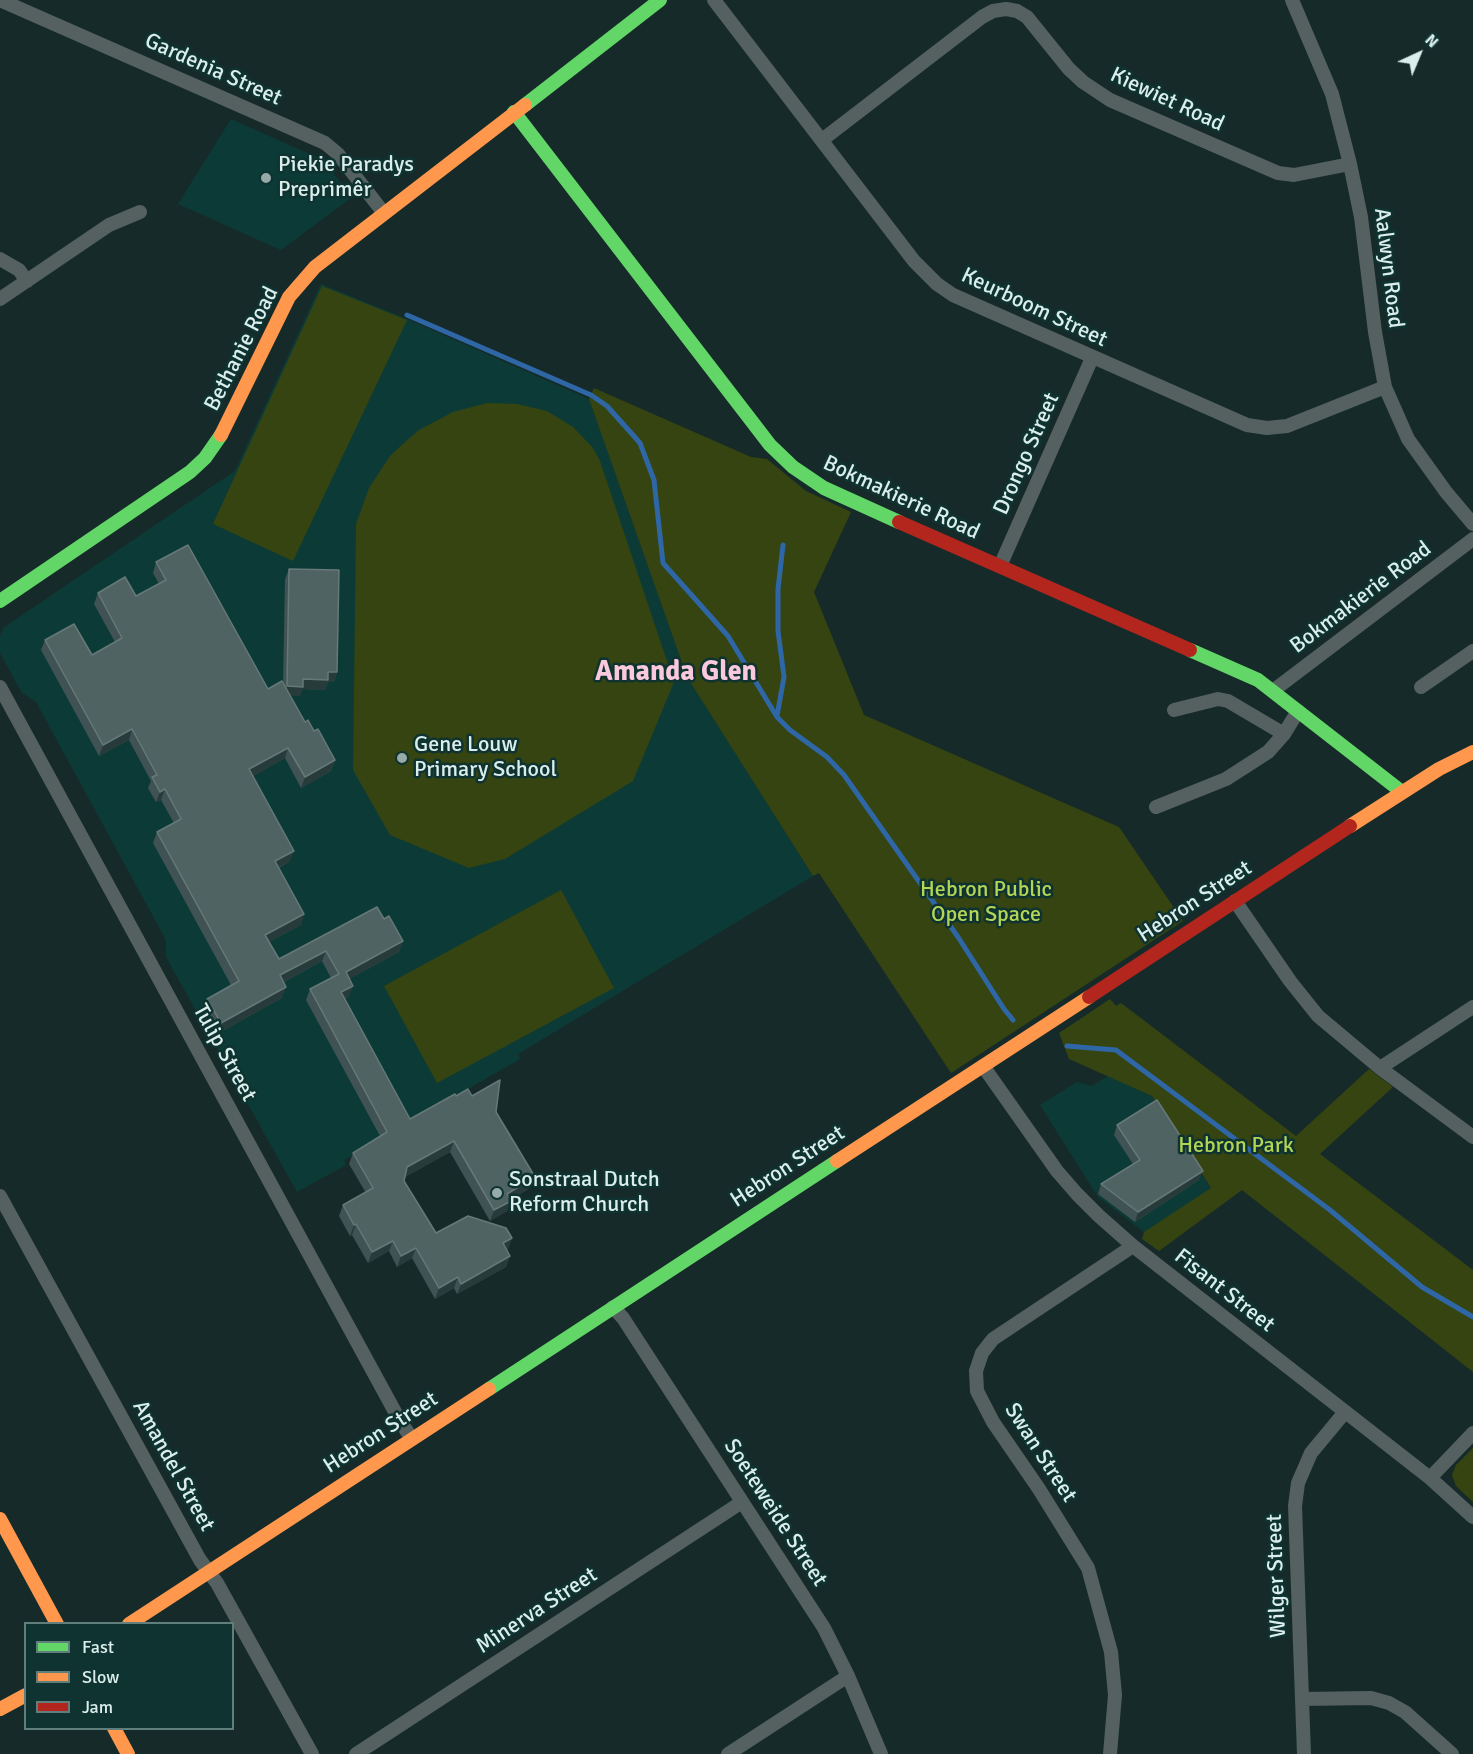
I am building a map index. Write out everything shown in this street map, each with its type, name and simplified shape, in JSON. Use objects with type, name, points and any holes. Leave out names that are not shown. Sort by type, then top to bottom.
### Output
[{"type":"street","name":"Gardenia Street","points":[[0,0],[325,143],[338,154],[383,212]]},
{"type":"street","name":"Bethanie Road","points":[[0,601],[190,472],[205,458],[225,430],[289,297],[320,262],[660,0]]},
{"type":"street","name":"Keurboom Street","points":[[714,0],[914,261],[937,284],[973,306],[1237,422],[1257,427],[1287,426],[1385,387]]},
{"type":"street","name":"Aalwyn Road","points":[[1292,0],[1332,94],[1350,164],[1361,217],[1375,332],[1385,387],[1408,439],[1446,492],[1473,524]]},
{"type":"street","name":"Kiewiet Road","points":[[822,140],[982,17],[993,11],[1006,9],[1017,11],[1027,17],[1069,69],[1110,100],[1278,173],[1294,175],[1350,164]]},
{"type":"street","name":"Bokmakierie Road","points":[[514,112],[779,455],[808,479],[1258,680],[1274,690],[1402,792]]},
{"type":"street","points":[[0,299],[109,225],[140,212]]},
{"type":"street","points":[[0,259],[19,270],[27,281]]},
{"type":"street","name":"Drongo Street","points":[[1000,566],[1092,358]]},
{"type":"street","name":"Bokmakierie Road","points":[[1274,690],[1473,539]]},
{"type":"street","points":[[1421,687],[1473,651]]},
{"type":"street","name":"Tulip Street","points":[[0,687],[389,1401],[412,1439]]},
{"type":"street","points":[[1174,710],[1218,699],[1228,700],[1284,734]]},
{"type":"street","points":[[1156,807],[1226,779],[1268,752],[1284,734],[1298,711]]},
{"type":"street","name":"Hebron Street","points":[[131,1622],[1402,792],[1439,769],[1473,752]]},
{"type":"street","points":[[1235,901],[1306,1003],[1340,1036],[1473,1137]]},
{"type":"street","points":[[1380,1068],[1473,1007]]},
{"type":"street","name":"Fisant Street","points":[[983,1065],[1057,1171],[1077,1194],[1133,1246],[1430,1478],[1473,1517]]},
{"type":"street","name":"Amandel Street","points":[[0,1196],[312,1754]]},
{"type":"street","name":"Swan Street","points":[[1110,1754],[1115,1695],[1111,1652],[1088,1568],[1039,1489],[993,1422],[981,1401],[976,1381],[978,1362],[993,1339],[1133,1246]]},
{"type":"street","name":"Soeteweide Street","points":[[613,1307],[623,1318],[824,1628],[848,1676],[881,1754]]},
{"type":"street","name":"Wilger Street","points":[[1304,1754],[1295,1506],[1298,1483],[1311,1453],[1345,1412]]},
{"type":"street","points":[[1430,1478],[1473,1433]]},
{"type":"street","name":"Minerva Street","points":[[356,1754],[742,1502]]},
{"type":"street","points":[[0,1519],[56,1622]]},
{"type":"street","points":[[728,1754],[848,1676]]},
{"type":"street","points":[[0,1709],[24,1696]]},
{"type":"street","points":[[1302,1699],[1371,1698],[1389,1703],[1405,1712],[1452,1754]]},
{"type":"street","points":[[115,1730],[128,1754]]},
{"type":"shaded area","name":"Piekie Paradys Preprimêr","points":[[231,119],[323,160],[352,197],[281,250],[178,204]]},
{"type":"shaded area","name":"Gene Louw Primary School","points":[[321,284],[589,399],[687,677],[813,876],[518,1054],[520,1059],[454,1097],[455,1101],[344,1160],[346,1165],[297,1192],[166,957],[166,940],[36,702],[22,693],[0,653],[0,636],[3,628],[235,471]]},
{"type":"shaded area","points":[[1108,1076],[1152,1096],[1211,1189],[1144,1232],[1098,1197],[1040,1105],[1077,1082],[1092,1086]]},
{"type":"green space","points":[[322,286],[407,320],[293,561],[213,524]]},
{"type":"green space","name":"Hebron Public Open Space","points":[[594,388],[751,457],[767,459],[806,491],[851,512],[814,592],[864,715],[1119,827],[1183,921],[951,1073],[819,873],[813,876],[687,677],[589,399]]},
{"type":"green space","points":[[487,403],[517,404],[547,411],[573,427],[593,448],[600,461],[674,682],[633,781],[505,859],[469,868],[390,835],[353,770],[356,524],[369,488],[390,456],[404,443],[419,430],[453,412]]},
{"type":"green space","points":[[561,890],[614,988],[437,1083],[384,986]]},
{"type":"green space","name":"Hebron Park","points":[[1110,999],[1116,1006],[1121,1003],[1296,1136],[1369,1069],[1393,1087],[1320,1154],[1473,1270],[1473,1372],[1242,1190],[1159,1251],[1142,1239],[1144,1232],[1211,1188],[1152,1096],[1069,1059],[1059,1033]]},
{"type":"green space","points":[[1473,1448],[1473,1502],[1456,1486],[1452,1475],[1456,1465]]},
{"type":"building","points":[[188,545],[268,689],[282,681],[305,722],[308,720],[314,731],[318,729],[335,760],[305,777],[288,748],[249,769],[294,851],[275,861],[304,914],[265,935],[279,959],[377,907],[384,919],[389,916],[403,941],[346,972],[353,986],[341,992],[410,1119],[455,1094],[456,1096],[468,1089],[472,1096],[500,1080],[496,1112],[535,1177],[507,1194],[511,1201],[494,1210],[454,1141],[407,1167],[404,1181],[436,1233],[468,1216],[506,1228],[512,1238],[503,1243],[510,1256],[461,1284],[458,1277],[439,1288],[416,1248],[401,1256],[393,1241],[372,1252],[343,1205],[373,1188],[353,1153],[387,1132],[310,989],[339,974],[326,951],[280,975],[286,987],[221,1023],[207,999],[239,981],[157,832],[181,819],[165,789],[160,792],[152,777],[157,775],[132,729],[103,745],[45,640],[74,624],[92,655],[122,638],[98,593],[125,577],[136,596],[166,580],[156,562]]},
{"type":"building","points":[[289,569],[339,570],[337,672],[328,672],[328,680],[303,679],[303,687],[287,686]]},
{"type":"building","points":[[1157,1100],[1203,1171],[1138,1212],[1101,1184],[1140,1160],[1117,1125]]},
{"type":"waterway","points":[[407,315],[591,395],[607,406],[640,443],[654,480],[663,563],[728,636],[777,717],[790,730],[827,757],[844,775],[958,937],[1013,1020]]},
{"type":"waterway","points":[[777,716],[784,677],[778,631],[778,589],[783,545]]},
{"type":"waterway","points":[[1067,1046],[1116,1050],[1330,1210],[1422,1287],[1473,1317]]},
{"type":"traffic: fast","points":[[525,105],[660,0]]},
{"type":"traffic: fast","points":[[514,112],[770,445],[793,467],[824,488],[899,522]]},
{"type":"traffic: fast","points":[[0,601],[190,472],[205,458],[221,435]]},
{"type":"traffic: fast","points":[[1190,650],[1258,680],[1402,792]]},
{"type":"traffic: fast","points":[[489,1389],[837,1161]]},
{"type":"traffic: slow","points":[[221,435],[289,297],[315,267],[525,105]]},
{"type":"traffic: slow","points":[[1350,826],[1439,769],[1473,752]]},
{"type":"traffic: slow","points":[[837,1161],[1089,997]]},
{"type":"traffic: slow","points":[[132,1622],[489,1389]]},
{"type":"traffic: slow","points":[[0,1519],[56,1622]]},
{"type":"traffic: slow","points":[[0,1709],[24,1696]]},
{"type":"traffic: slow","points":[[115,1730],[128,1754]]},
{"type":"traffic: jam","points":[[899,522],[1190,650]]},
{"type":"traffic: jam","points":[[1089,997],[1350,826]]},
{"type":"place","name":"Piekie Paradys Preprimêr","points":[[266,178]]},
{"type":"place","name":"Gene Louw Primary School","points":[[402,758]]},
{"type":"place","name":"Sonstraal Dutch Reform Church","points":[[497,1193]]},
{"type":"district","name":"Amanda Glen","points":[[676,673]]}]
